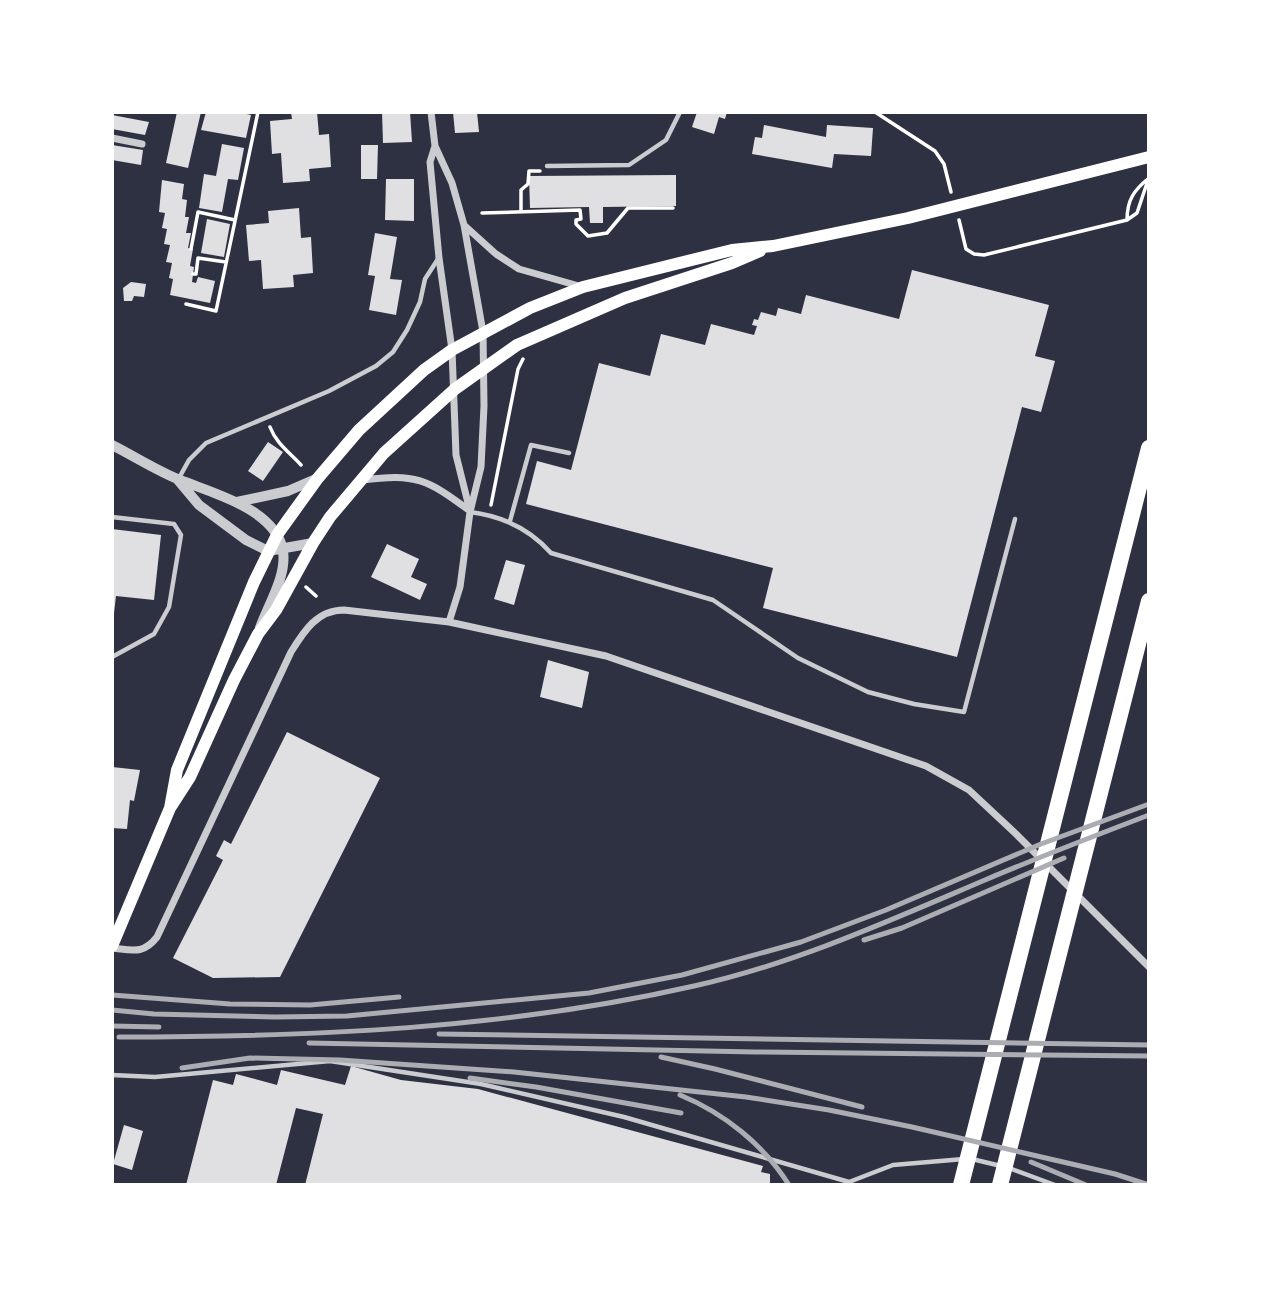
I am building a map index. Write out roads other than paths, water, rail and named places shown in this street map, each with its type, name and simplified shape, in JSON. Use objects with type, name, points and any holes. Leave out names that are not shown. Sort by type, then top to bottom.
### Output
[{"type":"highway","points":[[961,1185],[1149,448]]},
{"type":"highway","points":[[1000,1185],[1149,601]]},
{"type":"main road","points":[[170,808],[177,770],[268,551],[277,536],[340,451],[384,406],[424,370],[452,350],[530,308],[583,287],[732,250],[773,246],[908,218],[1149,157]]},
{"type":"main road","points":[[112,947],[170,808],[190,777],[258,634],[276,610],[313,543],[359,481],[417,422],[455,389],[517,345],[625,298],[732,263],[773,246]]},
{"type":"street","points":[[431,112],[435,146],[452,183],[464,225],[483,332],[481,467],[470,512],[460,587],[449,622]]},
{"type":"street","points":[[112,138],[142,144]]},
{"type":"street","points":[[435,146],[430,162],[439,258],[452,350],[456,455],[470,512]]},
{"type":"street","points":[[464,225],[496,254],[519,269],[583,287]]},
{"type":"street","points":[[112,446],[178,480],[237,502],[261,518],[277,536],[283,562],[258,634]]},
{"type":"street","points":[[359,481],[401,476],[423,481],[470,512]]},
{"type":"street","points":[[237,502],[288,491],[318,478]]},
{"type":"street","points":[[178,480],[199,505],[246,540],[268,551],[313,543]]},
{"type":"street","points":[[112,947],[139,951],[150,947],[157,937],[291,652],[304,631],[331,610],[449,622],[606,656],[926,766],[969,790],[1149,967]]},
{"type":"lane","points":[[547,166],[629,165],[666,140],[680,112]]},
{"type":"lane","points":[[178,480],[195,452],[206,443],[329,391],[376,366],[393,352],[420,302],[425,279],[439,258]]},
{"type":"lane","points":[[510,521],[531,445],[569,453]]},
{"type":"lane","points":[[470,512],[489,514],[510,521],[540,540],[551,552],[712,600],[798,657],[868,692],[914,704],[964,712],[1015,519]]},
{"type":"lane","points":[[112,517],[174,524],[181,535],[169,607],[154,634],[112,657]]},
{"type":"lane","points":[[112,1075],[155,1077],[330,1061],[481,1084],[624,1117],[849,1183],[893,1165],[979,1159],[1055,1185]]},
{"type":"railway","points":[[112,1010],[154,1014],[347,1016],[589,993],[682,975],[801,942],[886,910],[1041,844],[1149,804]]},
{"type":"railway","points":[[119,1037],[264,1035],[408,1028],[552,1012],[694,986],[768,966],[842,940],[1149,815]]},
{"type":"railway","points":[[864,940],[902,928],[1064,858]]},
{"type":"railway","points":[[112,995],[230,1004],[310,1005],[399,997]]},
{"type":"railway","points":[[112,1026],[159,1027]]},
{"type":"railway","points":[[439,1034],[1149,1045]]},
{"type":"railway","points":[[309,1043],[1149,1056]]},
{"type":"railway","points":[[661,1057],[862,1107]]},
{"type":"railway","points":[[182,1068],[250,1058],[340,1060],[514,1072],[746,1097],[912,1127],[1115,1174],[1149,1185]]},
{"type":"railway","points":[[470,1078],[681,1113]]},
{"type":"railway","points":[[680,1095],[712,1111],[742,1132],[768,1157],[789,1185]]},
{"type":"railway","points":[[1031,1162],[1086,1185]]}]
